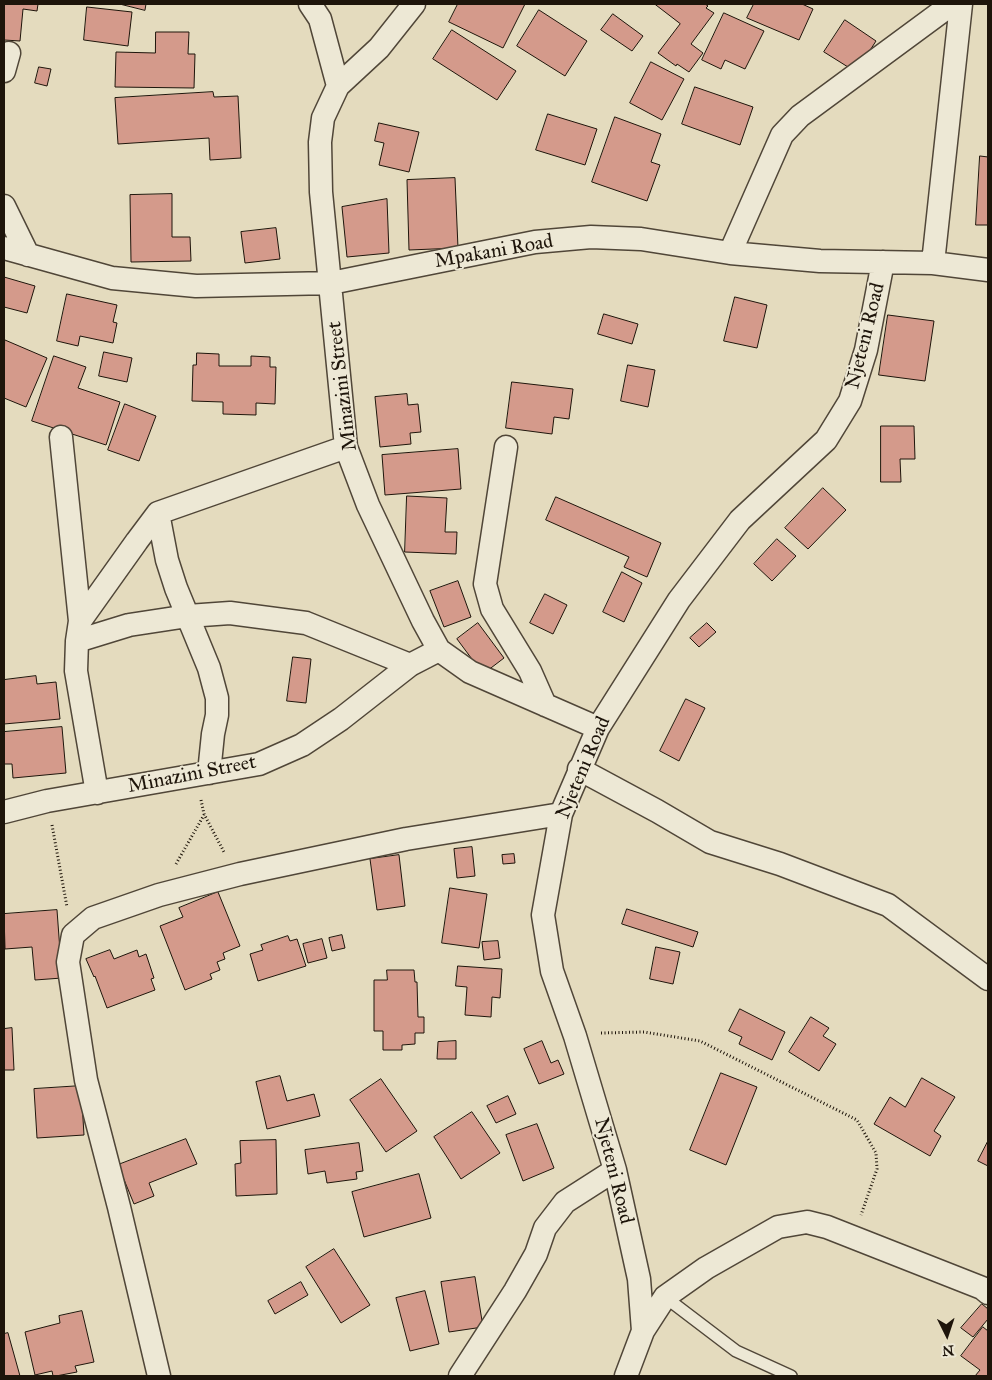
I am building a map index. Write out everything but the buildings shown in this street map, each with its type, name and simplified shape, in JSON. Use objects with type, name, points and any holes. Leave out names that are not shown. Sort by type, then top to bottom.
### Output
[{"type":"street","points":[[310,4],[320,19],[338,86],[379,48],[414,4]]},
{"type":"street","points":[[730,253],[782,135],[800,116],[952,4]]},
{"type":"street","points":[[933,263],[960,4]]},
{"type":"street","name":"Minazini Street","points":[[338,86],[323,118],[320,142],[321,192],[346,447],[368,505],[423,621],[439,650],[470,672],[598,728]]},
{"type":"street","points":[[4,206],[28,256]]},
{"type":"street","name":"Mpakani Road","points":[[4,248],[112,278],[196,286],[331,283],[535,242],[591,237],[641,240],[730,253],[820,261],[933,263],[988,270]]},
{"type":"street","name":"Njeteni Road","points":[[626,1376],[643,1330],[639,1279],[616,1170],[575,1036],[552,970],[542,915],[561,814],[598,728],[679,600],[740,520],[826,440],[850,401],[866,350],[884,262]]},
{"type":"street","points":[[61,437],[79,631],[76,671],[97,792]]},
{"type":"street","points":[[79,631],[158,513],[346,447]]},
{"type":"street","points":[[506,447],[485,584],[492,609],[530,672],[544,705]]},
{"type":"street","points":[[158,513],[167,560],[176,588],[209,668],[217,698],[217,715],[202,774]]},
{"type":"street","points":[[79,631],[188,616],[230,613],[306,623],[410,666]]},
{"type":"street","name":"Minazini Street","points":[[4,812],[47,801],[259,764],[302,745],[341,719],[410,666],[439,650]]},
{"type":"street","points":[[579,769],[710,842],[780,864],[888,905],[988,979]]},
{"type":"street","points":[[159,1376],[86,1080],[68,962],[73,935],[93,918],[159,895],[240,874],[406,839],[561,814]]},
{"type":"street","points":[[460,1376],[515,1291],[536,1254],[546,1228],[565,1202],[616,1170]]},
{"type":"street","points":[[643,1330],[665,1297],[706,1268],[778,1227],[807,1222],[827,1227],[988,1292]]},
{"type":"lane","points":[[665,1297],[736,1351],[791,1376]]},
{"type":"path","points":[[202,774],[204,814],[222,849],[240,874]]},
{"type":"path","points":[[47,801],[73,935]]},
{"type":"path","points":[[159,895],[204,814]]},
{"type":"path","points":[[575,1036],[605,1032],[644,1032],[700,1041],[857,1120],[876,1153],[876,1169],[853,1238]]}]
